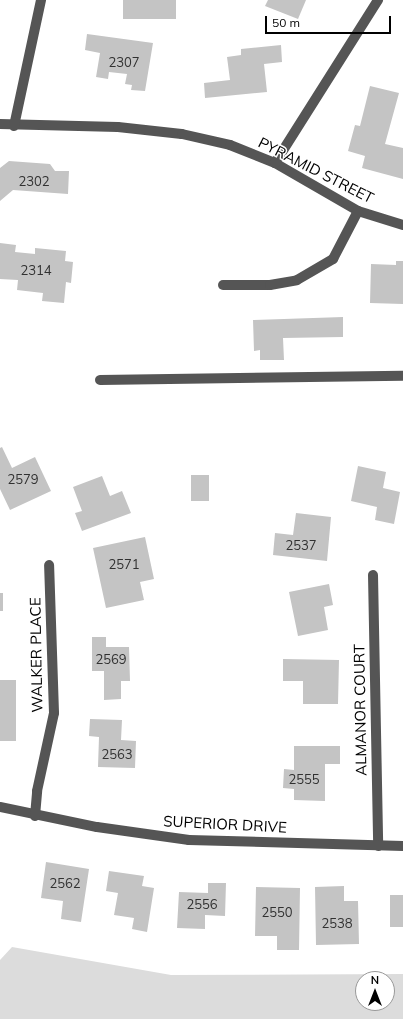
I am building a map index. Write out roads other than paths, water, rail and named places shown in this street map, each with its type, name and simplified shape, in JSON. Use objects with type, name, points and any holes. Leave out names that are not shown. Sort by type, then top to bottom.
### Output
[{"type":"street","points":[[14,126],[41,0]]},
{"type":"street","points":[[276,163],[378,0]]},
{"type":"street","name":"PYRAMID STREET","points":[[0,124],[14,126],[118,127],[182,134],[230,145],[276,163],[358,211],[403,226]]},
{"type":"street","points":[[223,286],[270,286],[297,280],[334,259],[358,211]]},
{"type":"street","points":[[100,380],[403,376]]},
{"type":"street","name":"WALKER PLACE","points":[[35,816],[37,791],[54,713],[49,565]]},
{"type":"street","name":"ALMANOR COURT","points":[[373,575],[378,846]]},
{"type":"street","name":"SUPERIOR DRIVE","points":[[0,807],[35,816],[189,840],[403,846]]}]
